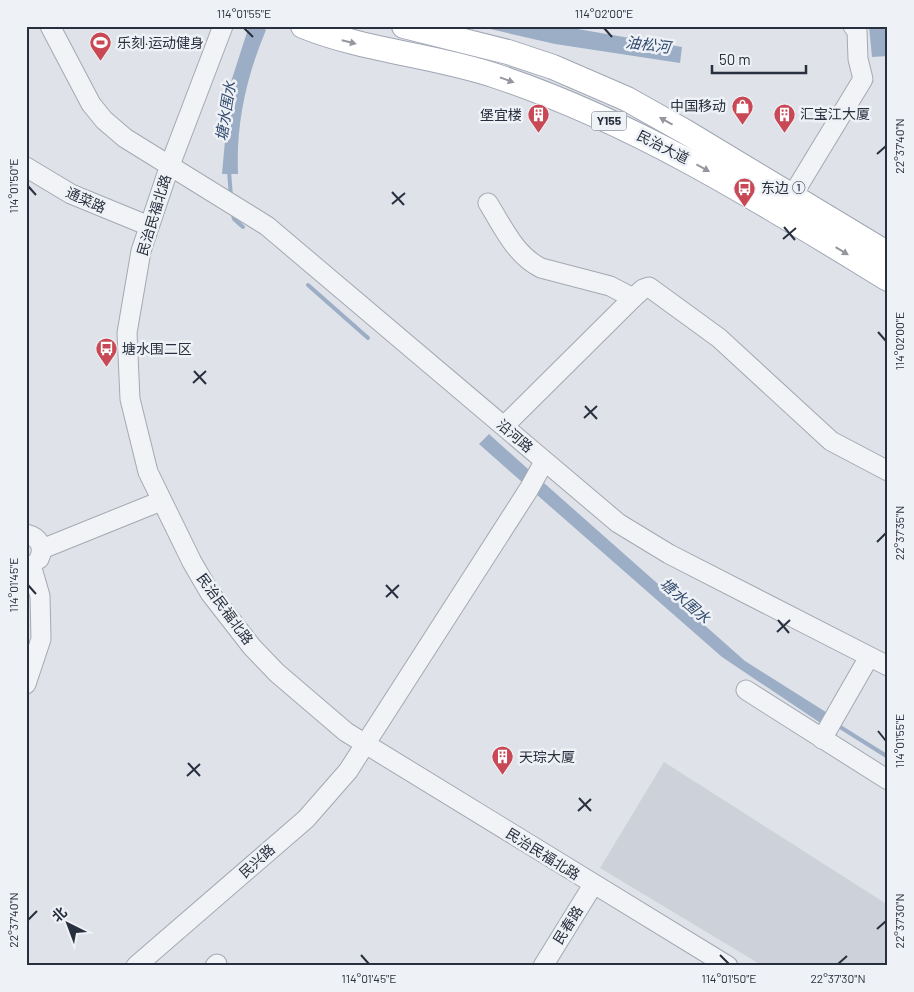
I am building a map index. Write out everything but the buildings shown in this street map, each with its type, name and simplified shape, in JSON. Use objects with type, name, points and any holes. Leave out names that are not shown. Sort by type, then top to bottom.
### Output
[{"type":"main road","name":"民治大道","points":[[303,26],[328,36],[463,66],[497,76],[622,126],[709,172],[888,279]]},
{"type":"main road","name":"民治大道","points":[[404,26],[429,29],[552,67],[627,99],[684,130],[888,254]]},
{"type":"street","name":"沿河路","points":[[50,26],[91,104],[104,120],[124,138],[222,197],[287,242],[504,426],[542,465],[640,538],[888,666]]},
{"type":"street","name":"民治民福北路","points":[[223,26],[170,165],[141,251],[127,334],[127,364],[133,408],[148,472],[161,501],[210,593],[246,639],[301,696],[366,744],[593,885],[728,966]]},
{"type":"street","points":[[792,196],[863,79],[858,59],[855,29]]},
{"type":"street","name":"通菜路","points":[[26,167],[71,194],[149,226]]},
{"type":"street","points":[[488,203],[513,243],[531,263],[541,268],[610,286],[633,298]]},
{"type":"street","points":[[504,426],[646,287],[653,288],[749,363],[830,441],[888,471]]},
{"type":"street","name":"民兴路","points":[[136,966],[306,819],[329,795],[366,744],[529,489],[542,465]]},
{"type":"street","points":[[42,549],[161,501]]},
{"type":"street","points":[[26,534],[38,540],[42,549],[40,558],[28,566],[40,596],[41,639],[26,684]]},
{"type":"street","points":[[829,727],[869,657]]},
{"type":"street","points":[[746,690],[829,727],[888,780]]},
{"type":"street","name":"民春路","points":[[543,966],[593,885]]},
{"type":"shaded area","points":[[664,762],[888,905],[888,966],[763,966],[600,868]]},
{"type":"water","points":[[249,26],[260,26],[266,30],[253,65],[244,101],[239,137],[238,174],[222,174],[230,85]]},
{"type":"water","name":"油松河","points":[[477,26],[560,26],[682,47],[680,63],[555,44]]},
{"type":"water","points":[[869,26],[888,30],[888,56],[872,57]]},
{"type":"water","points":[[489,434],[529,470],[522,482],[479,444]]},
{"type":"water","points":[[544,483],[745,661],[829,714],[822,724],[722,657],[536,494]]},
{"type":"waterway","name":"塘水围水","points":[[229,171],[231,197]]},
{"type":"waterway","name":"塘水围水","points":[[232,211],[234,219],[243,227]]},
{"type":"waterway","name":"塘水围水","points":[[308,285],[368,338]]},
{"type":"waterway","name":"塘水围水","points":[[837,725],[888,757]]},
{"type":"place","name":"乐刻·运动健身","points":[[101,62]]},
{"type":"place","name":"中国移动","points":[[742,125]]},
{"type":"place","name":"汇宝江大厦","points":[[784,133]]},
{"type":"place","name":"堡宜楼","points":[[538,134]]},
{"type":"place","name":"东边 ①","points":[[745,207]]},
{"type":"place","name":"塘水围二区","points":[[106,368]]},
{"type":"place","name":"天琮大厦","points":[[503,776]]}]
